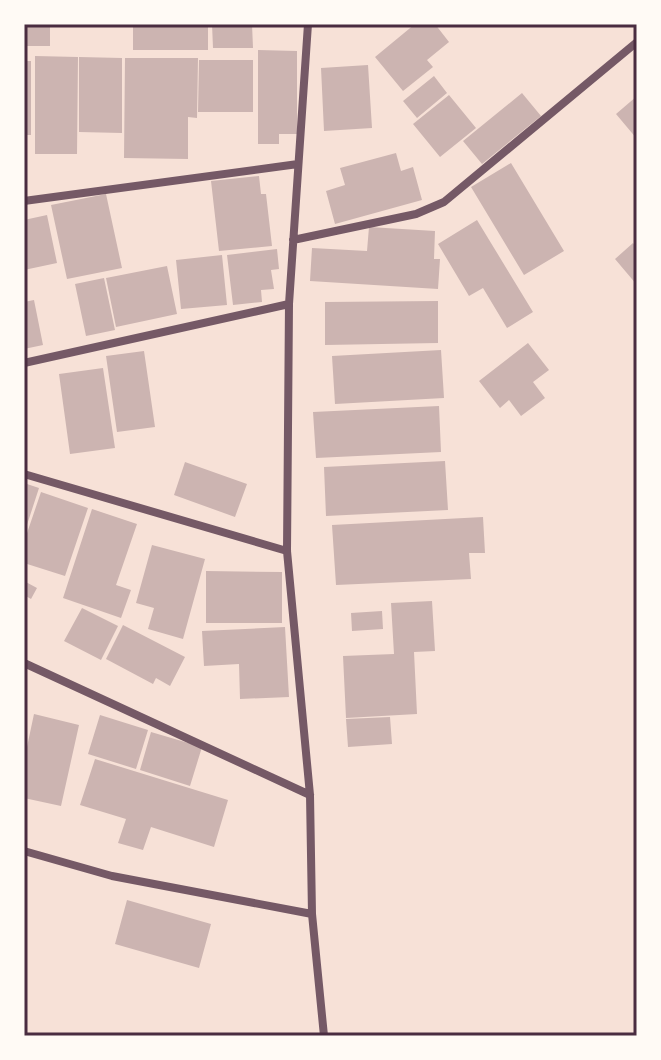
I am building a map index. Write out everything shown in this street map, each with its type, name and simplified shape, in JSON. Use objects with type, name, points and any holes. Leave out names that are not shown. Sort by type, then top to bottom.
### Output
[{"type":"street","points":[[308,24],[289,304],[287,551],[310,795],[312,914],[324,1036]]},
{"type":"street","points":[[293,240],[416,214],[444,202],[637,42]]},
{"type":"street","points":[[24,201],[298,164]]},
{"type":"street","points":[[24,363],[289,304]]},
{"type":"street","points":[[24,474],[287,551]]},
{"type":"street","points":[[24,663],[310,795]]},
{"type":"street","points":[[24,851],[112,876],[312,914]]},
{"type":"building","points":[[24,24],[50,24],[50,46],[24,46]]},
{"type":"building","points":[[133,24],[208,24],[208,50],[133,50]]},
{"type":"building","points":[[212,24],[252,24],[253,48],[213,48]]},
{"type":"building","points":[[415,24],[435,24],[449,42],[427,60],[433,67],[403,91],[375,57]]},
{"type":"building","points":[[258,50],[297,51],[297,134],[279,134],[279,144],[258,144]]},
{"type":"building","points":[[35,56],[78,57],[77,154],[35,154]]},
{"type":"building","points":[[79,57],[122,58],[122,133],[79,132]]},
{"type":"building","points":[[125,58],[198,58],[197,118],[188,117],[188,159],[124,158]]},
{"type":"building","points":[[199,60],[253,60],[253,112],[198,112]]},
{"type":"building","points":[[24,61],[31,61],[31,135],[24,135]]},
{"type":"building","points":[[368,65],[372,128],[324,131],[321,68]]},
{"type":"building","points":[[434,76],[447,93],[417,118],[403,101]]},
{"type":"building","points":[[522,93],[541,116],[482,164],[463,141]]},
{"type":"building","points":[[449,95],[476,128],[440,157],[413,124]]},
{"type":"building","points":[[637,96],[637,139],[616,114]]},
{"type":"building","points":[[396,153],[401,171],[413,167],[422,200],[335,224],[326,191],[345,185],[340,168]]},
{"type":"building","points":[[511,163],[564,251],[524,275],[471,187]]},
{"type":"building","points":[[259,176],[261,194],[266,194],[272,246],[219,251],[211,181]]},
{"type":"building","points":[[106,194],[122,268],[67,279],[51,205]]},
{"type":"building","points":[[47,215],[57,263],[24,270],[24,220]]},
{"type":"building","points":[[477,220],[533,312],[507,328],[483,288],[469,296],[438,244]]},
{"type":"building","points":[[369,227],[435,231],[434,259],[440,259],[438,289],[310,281],[312,248],[367,251]]},
{"type":"building","points":[[633,243],[637,248],[637,285],[615,259]]},
{"type":"building","points":[[277,249],[279,269],[271,270],[274,289],[261,290],[262,302],[233,305],[227,255]]},
{"type":"building","points":[[222,255],[227,305],[181,309],[176,260]]},
{"type":"building","points":[[167,266],[177,314],[116,327],[106,278]]},
{"type":"building","points":[[104,278],[115,330],[86,336],[75,284]]},
{"type":"building","points":[[34,300],[43,345],[24,349],[24,302]]},
{"type":"building","points":[[438,301],[438,343],[325,345],[325,302]]},
{"type":"building","points":[[528,343],[549,370],[533,382],[545,398],[521,416],[509,400],[500,408],[479,381]]},
{"type":"building","points":[[441,350],[444,398],[335,404],[332,356]]},
{"type":"building","points":[[144,351],[155,427],[117,432],[106,356]]},
{"type":"building","points":[[103,368],[115,448],[70,454],[59,374]]},
{"type":"building","points":[[439,406],[441,452],[316,458],[313,412]]},
{"type":"building","points":[[445,461],[448,510],[326,516],[324,467]]},
{"type":"building","points":[[185,462],[247,484],[235,517],[174,495]]},
{"type":"building","points":[[24,483],[39,488],[25,531],[24,531]]},
{"type":"building","points":[[41,492],[88,508],[65,576],[24,563],[24,542]]},
{"type":"building","points":[[92,509],[137,524],[116,585],[131,590],[121,618],[63,598]]},
{"type":"building","points":[[483,517],[485,553],[469,553],[471,579],[336,585],[332,525]]},
{"type":"building","points":[[152,545],[205,559],[183,639],[148,629],[154,608],[136,603]]},
{"type":"building","points":[[206,571],[282,572],[282,623],[206,623]]},
{"type":"building","points":[[24,581],[37,588],[31,599],[24,595]]},
{"type":"building","points":[[432,601],[435,651],[414,652],[417,714],[346,718],[343,656],[394,654],[391,603]]},
{"type":"building","points":[[82,608],[118,626],[101,660],[64,641]]},
{"type":"building","points":[[382,611],[383,629],[352,631],[351,613]]},
{"type":"building","points":[[123,625],[185,657],[170,686],[156,678],[153,684],[106,659]]},
{"type":"building","points":[[285,627],[289,697],[240,699],[239,664],[204,666],[202,631]]},
{"type":"building","points":[[34,714],[79,725],[61,806],[24,798],[24,761]]},
{"type":"building","points":[[100,715],[148,730],[136,769],[88,754]]},
{"type":"building","points":[[390,717],[392,744],[348,747],[346,719]]},
{"type":"building","points":[[151,732],[202,747],[190,786],[140,770]]},
{"type":"building","points":[[95,759],[228,800],[214,847],[151,827],[143,850],[118,843],[126,819],[80,805]]},
{"type":"building","points":[[127,900],[211,924],[199,968],[115,944]]}]
